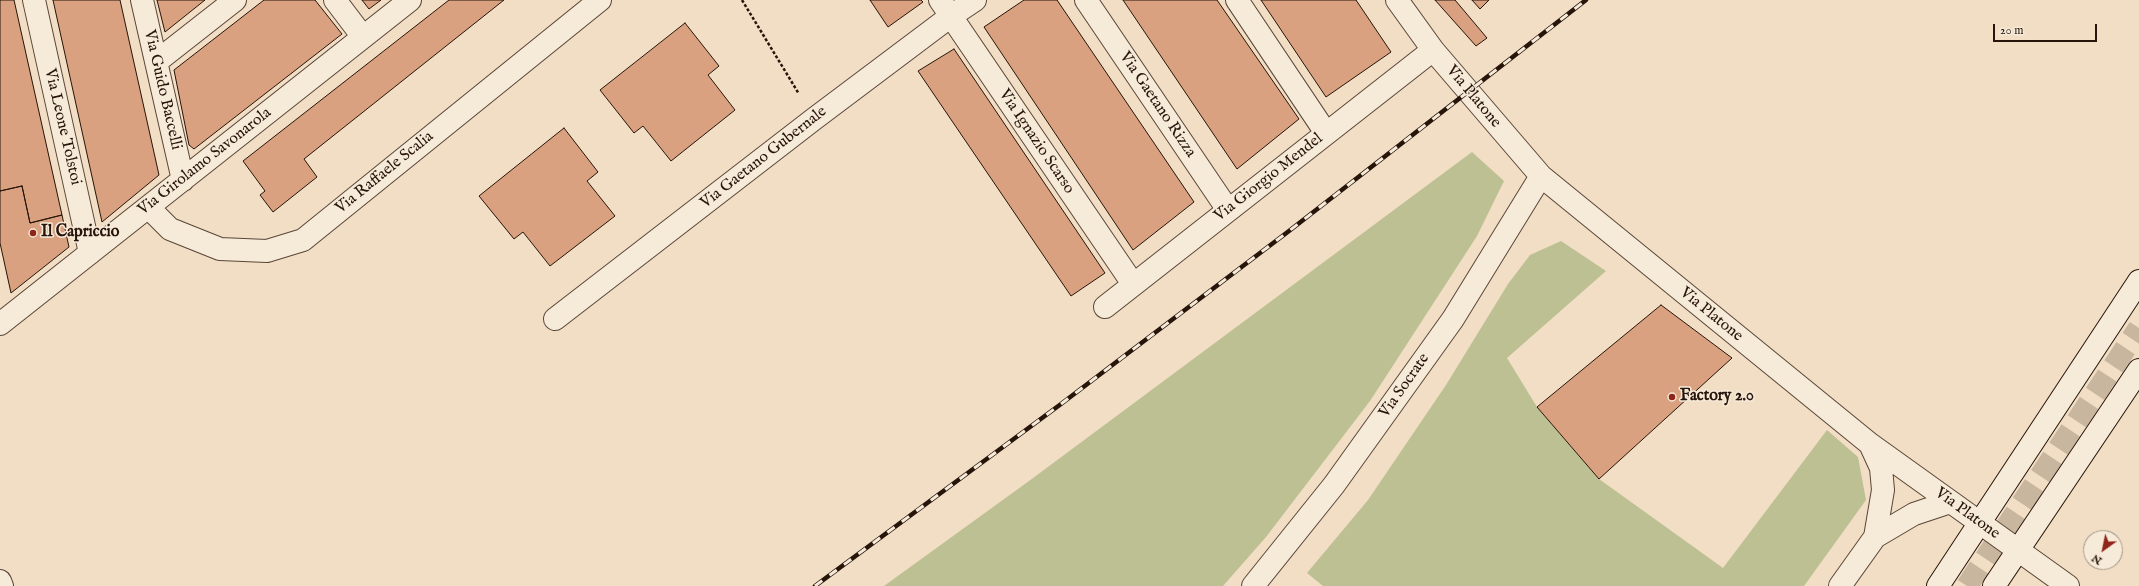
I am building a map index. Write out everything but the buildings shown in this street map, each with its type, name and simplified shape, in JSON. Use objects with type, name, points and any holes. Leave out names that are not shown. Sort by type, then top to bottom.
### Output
[{"type":"street","name":"Via Leone Tolstoi","points":[[34,0],[90,253]]},
{"type":"street","name":"Via Guido Baccelli","points":[[142,0],[183,180]]},
{"type":"street","points":[[156,62],[235,0]]},
{"type":"street","points":[[335,0],[363,37]]},
{"type":"street","name":"Via Girolamo Savonarola","points":[[0,324],[410,0]]},
{"type":"street","name":"Via Raffaele Scalia","points":[[148,207],[170,229],[220,249],[267,251],[303,240],[600,0]]},
{"type":"street","name":"Via Gaetano Gubernale","points":[[555,320],[814,119],[945,8],[975,0]]},
{"type":"street","name":"Via Gaetano Rizza","points":[[1086,0],[1228,210]]},
{"type":"street","points":[[1237,0],[1326,133]]},
{"type":"street","name":"Via Platone","points":[[1397,0],[1433,50],[1541,176],[1870,444],[1981,523],[2018,552],[2068,586]]},
{"type":"street","name":"Via Ignazio Scarso","points":[[945,8],[1133,284]]},
{"type":"street","name":"Via Giorgio Mendel","points":[[1105,307],[1433,50]]},
{"type":"street","name":"Via Socrate","points":[[1253,586],[1334,485],[1453,318],[1541,176]]},
{"type":"street","points":[[1938,586],[1981,523],[2139,281]]},
{"type":"street","points":[[1994,586],[2139,370]]},
{"type":"street","points":[[1870,444],[1881,468],[1883,490],[1875,537]]},
{"type":"street","points":[[1840,586],[1875,537],[1914,514],[1950,502]]},
{"type":"street","points":[[0,581],[2,586]]},
{"type":"path","points":[[742,0],[814,119]]},
{"type":"green space","points":[[1472,152],[1504,181],[1477,236],[1370,401],[1266,537],[1223,586],[884,586],[1029,481]]},
{"type":"green space","points":[[1561,241],[1606,271],[1507,358],[1537,407],[1599,479],[1723,568],[1827,430],[1858,457],[1866,500],[1804,586],[1323,586],[1307,573],[1368,500],[1446,385],[1508,284],[1530,255]]},
{"type":"tunnel","points":[[1967,586],[2139,328]]},
{"type":"railway","points":[[815,586],[1061,404],[1289,231],[1586,0]]},
{"type":"place","name":"Il Capriccio","points":[[33,233]]},
{"type":"place","name":"Factory 2.0","points":[[1672,397]]}]
